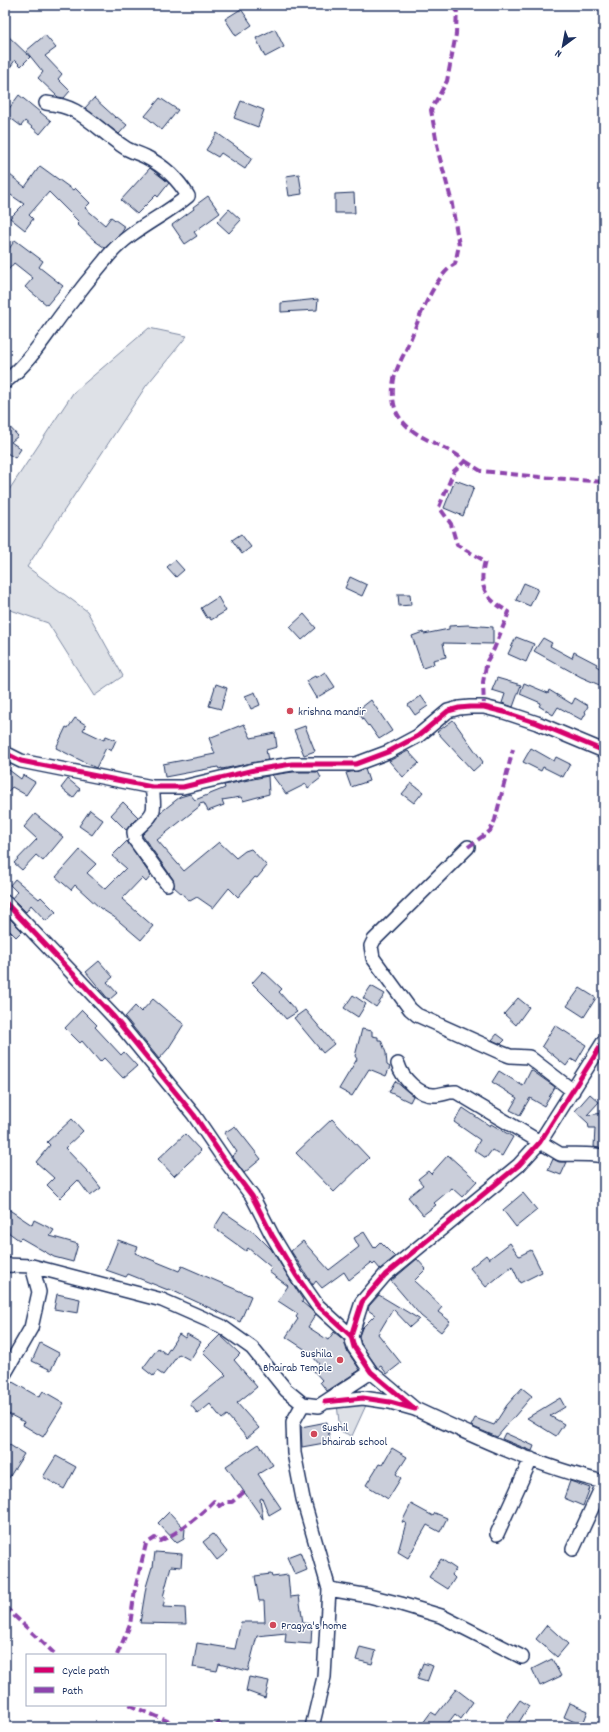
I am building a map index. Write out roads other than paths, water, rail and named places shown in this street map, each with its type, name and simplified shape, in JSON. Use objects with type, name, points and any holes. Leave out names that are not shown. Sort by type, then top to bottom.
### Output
[{"type":"street","points":[[5,382],[27,362],[86,281],[110,254],[130,235],[166,214],[188,196],[182,187],[162,166],[145,156],[125,148],[98,126],[75,111],[46,103]]},
{"type":"street","points":[[5,753],[27,762],[152,787],[183,787],[254,770],[292,764],[356,764],[388,752],[418,736],[448,712],[459,708],[470,707],[484,707],[504,712],[604,751]]},
{"type":"street","points":[[152,787],[154,805],[153,813],[134,832],[135,840],[167,884]]},
{"type":"street","points":[[468,847],[374,940],[370,946],[373,958],[410,1009],[417,1015],[502,1053],[510,1056],[529,1057],[573,1091]]},
{"type":"street","points":[[5,902],[114,1017],[194,1115],[224,1159],[252,1196],[272,1235],[300,1281],[317,1305],[351,1336],[354,1347],[371,1372],[415,1409]]},
{"type":"street","points":[[351,1336],[362,1302],[385,1275],[519,1165],[540,1142],[604,1040]]},
{"type":"street","points":[[398,1064],[404,1078],[422,1092],[436,1095],[448,1091],[456,1092],[560,1154],[575,1156],[600,1155],[604,1157]]},
{"type":"street","points":[[5,1265],[32,1266],[162,1300],[221,1326],[252,1348],[286,1390],[303,1404],[318,1406],[371,1372]]},
{"type":"street","points":[[5,1373],[31,1328],[39,1292],[32,1266]]},
{"type":"street","points":[[325,1402],[363,1398],[390,1402],[415,1409],[462,1431],[531,1459],[586,1478],[604,1482],[573,1549]]},
{"type":"street","points":[[303,1404],[293,1422],[294,1453],[303,1500],[329,1589],[324,1677],[312,1727]]},
{"type":"street","points":[[497,1534],[531,1459]]},
{"type":"street","points":[[329,1589],[382,1599],[441,1616],[522,1657]]},
{"type":"place","name":"krishna mandir","points":[[290,711]]},
{"type":"place","name":"Sushila Bhairab Temple","points":[[340,1360]]},
{"type":"place","name":"Sushil bhairab school","points":[[314,1434]]},
{"type":"place","name":"Pragya's home","points":[[273,1625]]}]
